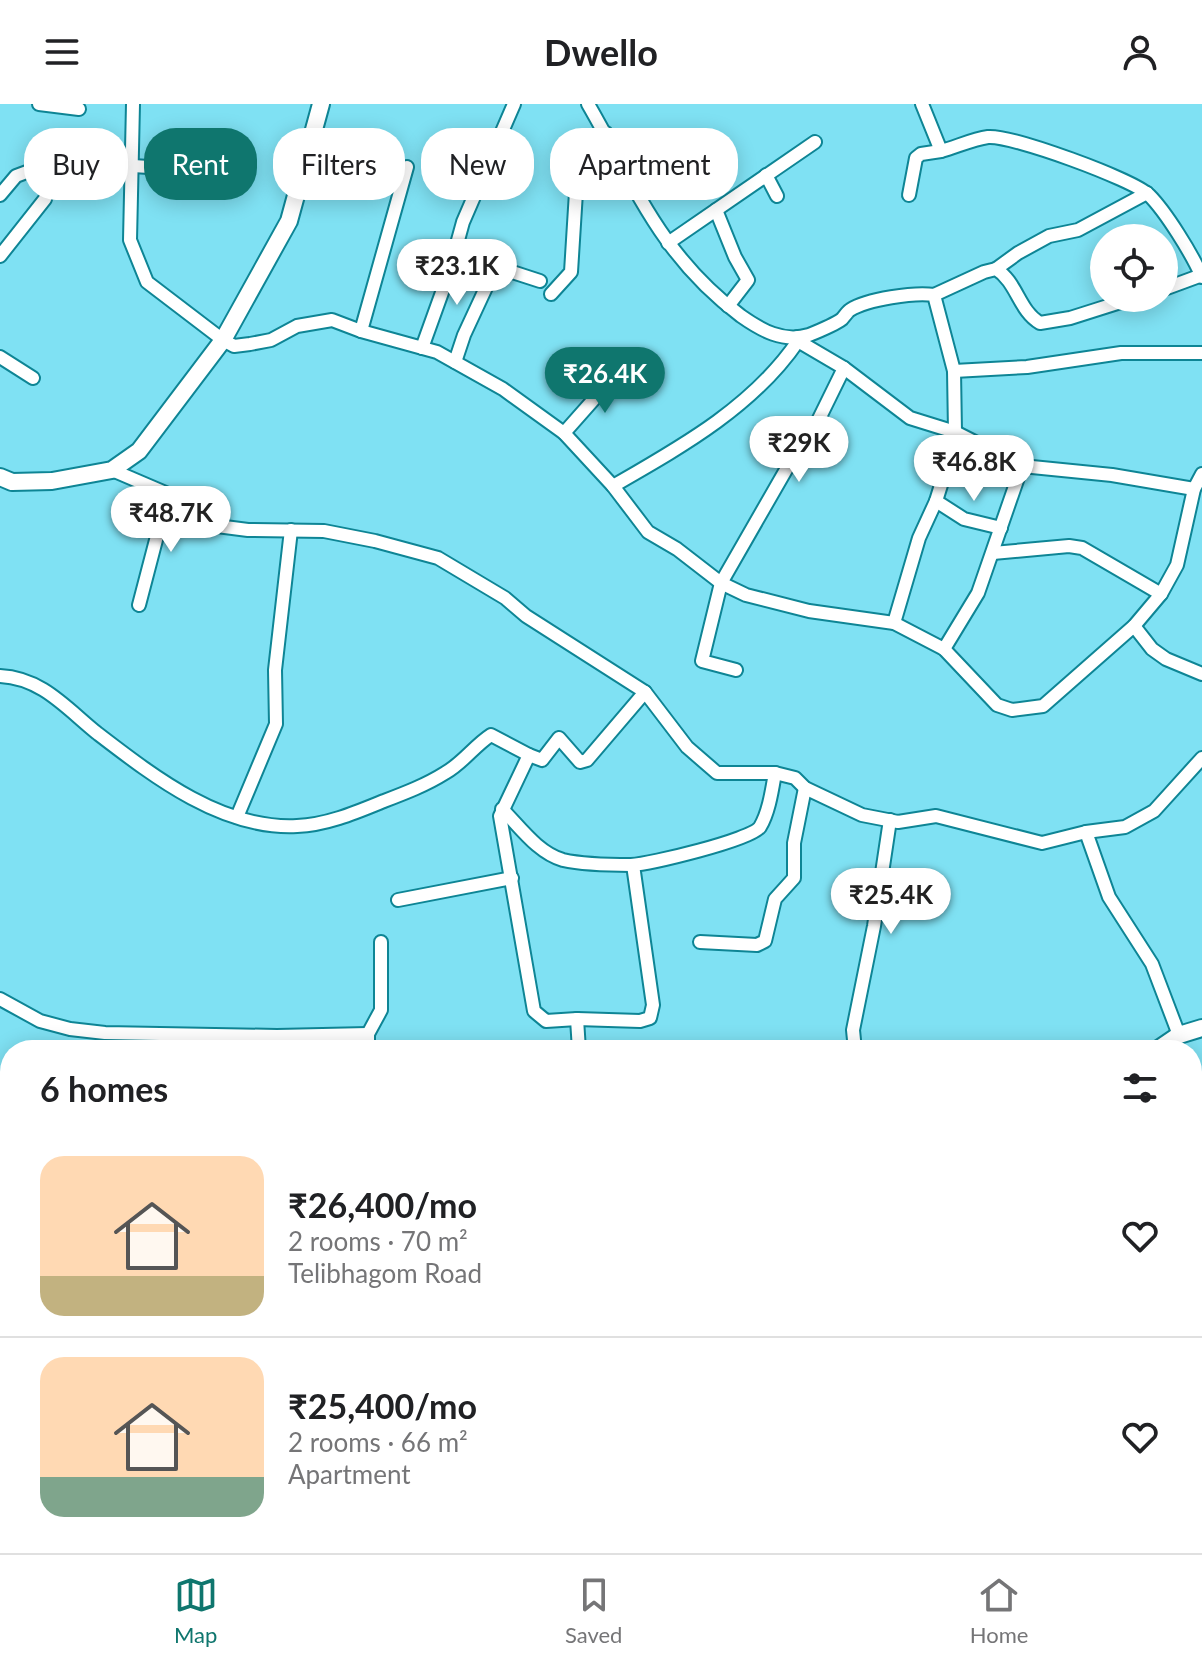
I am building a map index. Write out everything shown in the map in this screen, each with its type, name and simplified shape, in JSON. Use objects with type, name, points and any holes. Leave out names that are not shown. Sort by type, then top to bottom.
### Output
[{"type":"street","points":[[39,104],[79,109]]},
{"type":"street","points":[[133,104],[130,240],[147,282],[223,340],[234,346],[250,344],[271,340],[297,326],[332,320],[422,348],[455,362],[503,389],[564,433],[613,486],[648,532],[677,549],[721,583],[746,595],[809,611],[894,623],[944,649],[997,705],[1023,710],[1043,706],[1134,626],[1161,594],[1177,565],[1194,489],[1202,474]]},
{"type":"street","points":[[0,477],[12,482],[52,481],[112,470],[139,451],[223,340],[289,221],[321,104]]},
{"type":"street","points":[[422,348],[463,222],[514,104]]},
{"type":"street","points":[[588,104],[603,128]]},
{"type":"street","points":[[922,104],[941,151]]},
{"type":"street","points":[[909,195],[916,158],[921,154],[989,137],[1015,140],[1067,157],[1147,193],[1188,247],[1202,276],[1178,284]]},
{"type":"street","points":[[668,243],[815,142]]},
{"type":"street","points":[[133,166],[144,167]]},
{"type":"street","points":[[361,331],[407,167]]},
{"type":"street","points":[[0,195],[16,176],[32,170],[42,174],[49,184],[45,199],[0,256]]},
{"type":"street","points":[[766,175],[777,196]]},
{"type":"street","points":[[613,486],[665,456],[743,402],[770,378],[798,339],[842,319],[850,310],[918,292],[934,295],[996,269],[1049,236],[1078,230],[1147,193]]},
{"type":"street","points":[[551,294],[571,272],[576,200]]},
{"type":"street","points":[[640,200],[668,243],[696,276],[728,306],[760,330],[798,339],[844,368],[910,418],[955,432],[1022,466],[1112,475],[1194,489]]},
{"type":"street","points":[[716,210],[748,280],[728,306]]},
{"type":"street","points":[[454,253],[540,281]]},
{"type":"street","points":[[455,362],[496,266]]},
{"type":"street","points":[[996,269],[1007,277],[1030,317],[1040,323],[1090,312]]},
{"type":"street","points":[[894,623],[919,538],[936,501],[955,432],[954,371],[934,295]]},
{"type":"street","points":[[954,371],[1027,367],[1121,353],[1202,353]]},
{"type":"street","points":[[0,357],[33,378]]},
{"type":"street","points":[[736,670],[702,661],[721,583],[791,461],[816,425],[844,368]]},
{"type":"street","points":[[564,433],[618,372]]},
{"type":"street","points":[[944,649],[978,593],[1022,466]]},
{"type":"street","points":[[112,470],[168,494],[188,506],[204,521],[217,526],[337,533],[438,558],[505,598],[526,616],[645,692],[687,747],[717,773],[775,773],[795,778],[805,788],[862,815],[898,822],[936,816],[1042,843],[1086,832],[1125,827],[1154,811],[1202,758]]},
{"type":"street","points":[[139,605],[168,494]]},
{"type":"street","points":[[936,501],[964,519],[1001,528]]},
{"type":"street","points":[[237,817],[276,724],[275,670],[291,530]]},
{"type":"street","points":[[993,553],[1069,546],[1082,548],[1161,594]]},
{"type":"street","points":[[1134,626],[1152,649],[1166,659],[1202,674]]},
{"type":"street","points":[[0,676],[31,681],[44,689],[113,745],[189,797],[237,817],[296,827],[356,813],[425,784],[464,761],[480,741],[491,735],[542,760],[559,738],[580,762],[587,760],[645,692]]},
{"type":"street","points":[[529,755],[500,816],[534,1011],[546,1021],[640,1021],[650,1018],[653,1005],[633,865]]},
{"type":"street","points":[[502,809],[546,852],[563,860],[633,865],[693,852],[751,834],[759,828],[770,799],[775,773]]},
{"type":"street","points":[[700,942],[757,945],[765,941],[775,899],[794,878],[794,843],[805,788]]},
{"type":"street","points":[[854,1040],[853,1030],[874,926],[890,820]]},
{"type":"street","points":[[1086,832],[1109,897],[1152,964],[1179,1035]]},
{"type":"street","points":[[398,900],[512,878]]},
{"type":"street","points":[[368,1040],[381,1010],[381,942]]},
{"type":"street","points":[[0,999],[40,1021],[70,1029],[105,1033],[368,1034]]},
{"type":"street","points":[[577,1019],[578,1040]]},
{"type":"street","points":[[1172,1040],[1202,1028]]}]
